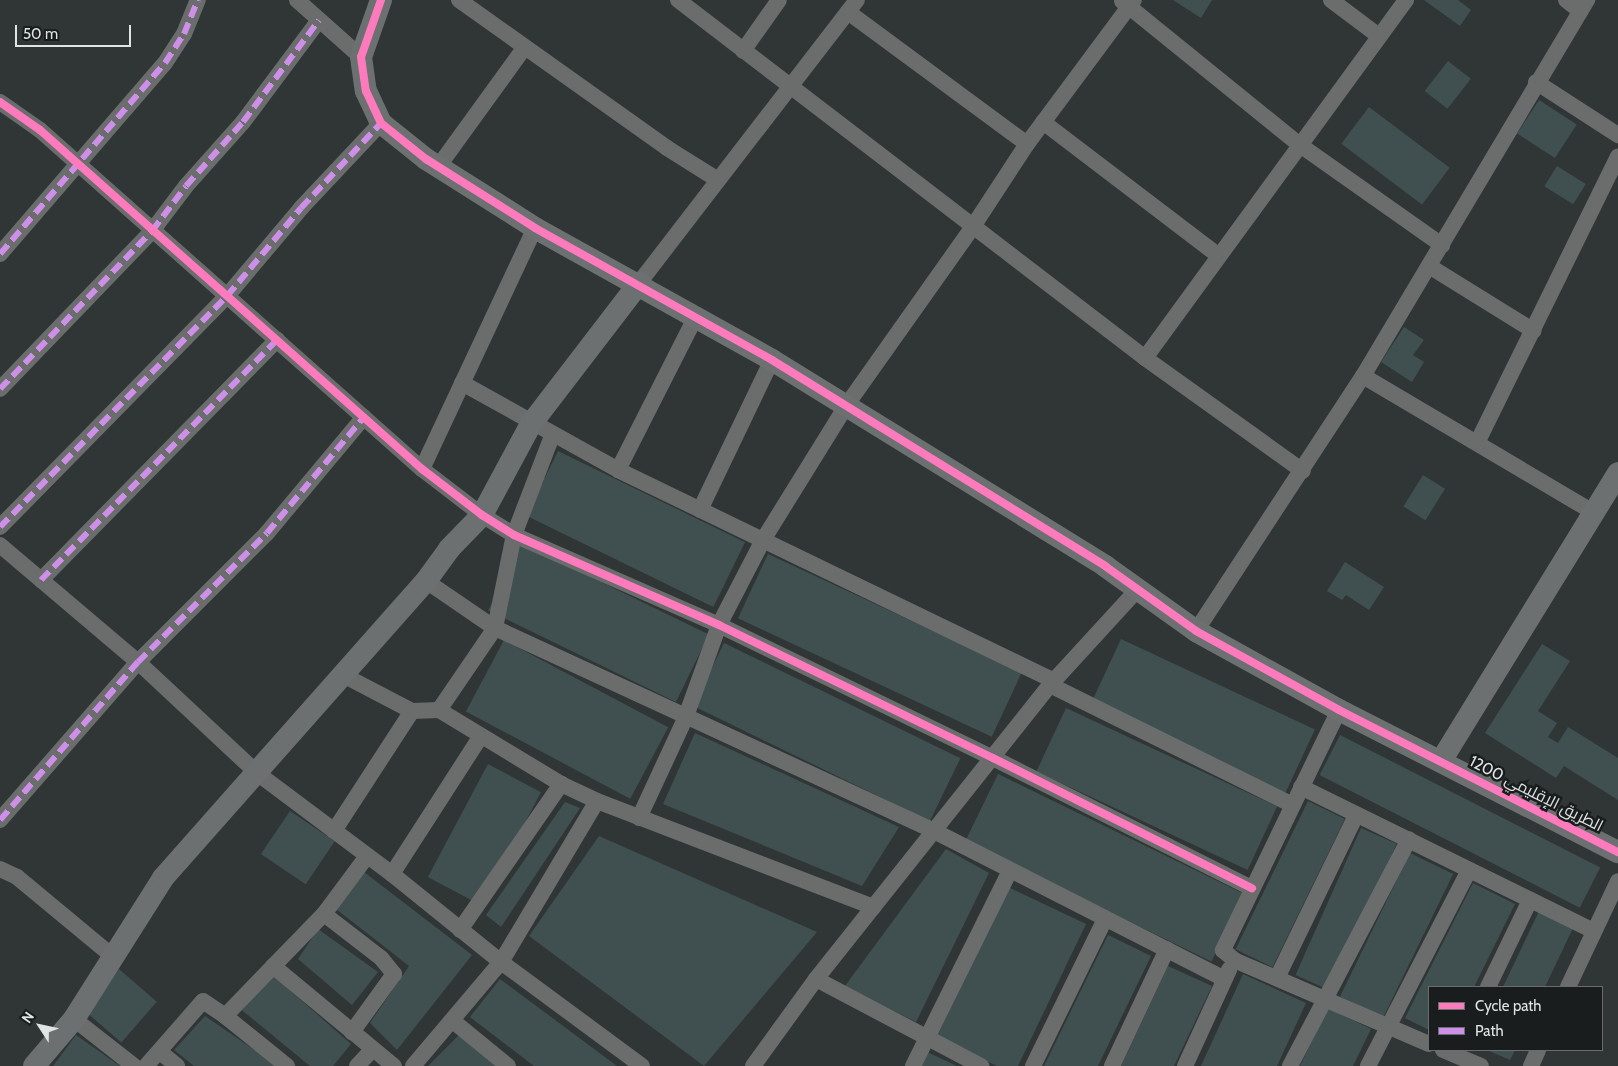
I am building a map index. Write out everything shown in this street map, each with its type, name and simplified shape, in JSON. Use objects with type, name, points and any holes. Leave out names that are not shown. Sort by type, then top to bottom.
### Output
[{"type":"street","points":[[0,254],[165,63],[184,34],[198,0]]},
{"type":"street","points":[[297,0],[361,57]]},
{"type":"street","points":[[381,0],[361,57],[366,91],[381,123],[438,167],[535,228],[639,283],[772,360],[1105,566],[1196,631],[1339,710],[1441,760]]},
{"type":"street","points":[[459,0],[525,48],[718,180]]},
{"type":"street","points":[[678,0],[972,228],[1145,358],[1303,471]]},
{"type":"street","points":[[743,51],[779,0]]},
{"type":"street","points":[[1331,0],[1379,36]]},
{"type":"street","points":[[1145,358],[1406,0]]},
{"type":"street","points":[[639,818],[685,719],[719,625],[763,540],[846,406],[972,228],[1026,144],[1128,2],[1300,145],[1442,244]]},
{"type":"street","points":[[1196,631],[1303,471],[1363,376],[1536,82],[1577,3]]},
{"type":"street","points":[[34,1066],[74,1019],[112,956],[164,878],[426,581],[449,549],[482,515],[531,424],[853,6],[1026,144]]},
{"type":"street","points":[[0,389],[152,232],[186,186],[254,107],[319,20]]},
{"type":"street","points":[[438,167],[525,48]]},
{"type":"street","points":[[1536,82],[1618,135]]},
{"type":"street","points":[[0,102],[78,165],[422,469],[482,515],[514,534],[719,625],[993,758],[1252,888]]},
{"type":"street","points":[[1043,122],[1219,256]]},
{"type":"street","points":[[0,527],[227,296],[301,208],[381,123]]},
{"type":"street","points":[[1478,441],[1618,158]]},
{"type":"street","points":[[422,469],[535,228]]},
{"type":"street","points":[[1429,266],[1534,331]]},
{"type":"street","points":[[618,470],[696,316]]},
{"type":"street","points":[[41,580],[277,340]]},
{"type":"street","points":[[700,510],[772,360]]},
{"type":"street","points":[[1363,376],[1478,441],[1595,513]]},
{"type":"street","points":[[462,383],[552,436],[618,470],[1052,683],[1293,805]]},
{"type":"street","points":[[0,820],[138,662],[267,533],[364,417]]},
{"type":"street","points":[[439,710],[495,628],[514,534],[552,436]]},
{"type":"street","name":"الطريق الإقليمي 1200","points":[[1618,473],[1441,760],[1618,852]]},
{"type":"street","points":[[0,545],[138,662],[257,773],[392,874],[501,962],[642,1066]]},
{"type":"street","points":[[426,581],[495,628],[685,719],[934,831],[1225,979]]},
{"type":"street","points":[[753,1066],[816,979],[1052,683],[1137,590]]},
{"type":"street","points":[[343,675],[412,711],[439,710],[561,784],[597,801],[874,907]]},
{"type":"street","points":[[1339,710],[1224,946],[1225,955],[1428,1044]]},
{"type":"street","points":[[334,832],[412,711]]},
{"type":"street","points":[[392,874],[481,736]]},
{"type":"street","points":[[460,930],[561,784]]},
{"type":"street","points":[[1301,787],[1594,931]]},
{"type":"street","points":[[413,1066],[501,962],[597,801]]},
{"type":"street","points":[[1277,978],[1356,814]]},
{"type":"street","points":[[1290,1066],[1323,998],[1409,839]]},
{"type":"street","points":[[225,1016],[324,914],[367,856]]},
{"type":"street","points":[[0,869],[17,877],[112,956]]},
{"type":"street","points":[[1368,1066],[1470,870]]},
{"type":"street","points":[[913,1066],[1010,871]]},
{"type":"street","points":[[1568,986],[1618,881]]},
{"type":"street","points":[[1488,986],[1530,900]]},
{"type":"street","points":[[324,914],[381,958],[394,974],[352,1032]]},
{"type":"street","points":[[1032,1066],[1105,919]]},
{"type":"street","points":[[1112,1066],[1166,949]]},
{"type":"street","points":[[1185,1066],[1234,960]]},
{"type":"street","points":[[272,966],[394,1066]]},
{"type":"street","points":[[816,979],[981,1066]]},
{"type":"street","points":[[146,1066],[203,1001],[225,1016],[287,1066]]},
{"type":"street","points":[[74,1019],[134,1066]]},
{"type":"street","points":[[453,1020],[508,1066]]},
{"type":"street","points":[[357,1066],[373,1049]]},
{"type":"street","points":[[1530,1066],[1538,1051]]},
{"type":"street","points":[[160,1052],[177,1066]]},
{"type":"street","points":[[1452,1052],[1481,1066]]},
{"type":"building","points":[[1173,0],[1212,0],[1201,18]]},
{"type":"building","points":[[1424,0],[1458,0],[1471,10],[1460,26]]},
{"type":"building","points":[[1448,61],[1471,79],[1447,109],[1425,91]]},
{"type":"building","points":[[1539,100],[1577,125],[1555,158],[1517,134]]},
{"type":"building","points":[[1369,107],[1450,168],[1422,205],[1341,144]]},
{"type":"building","points":[[1557,166],[1586,184],[1573,204],[1544,186]]},
{"type":"building","points":[[1404,327],[1424,340],[1413,355],[1424,362],[1412,382],[1381,362]]},
{"type":"building","points":[[558,451],[745,542],[713,607],[526,516]]},
{"type":"building","points":[[1423,475],[1445,489],[1425,520],[1403,506]]},
{"type":"building","points":[[521,543],[709,635],[676,702],[488,610]]},
{"type":"building","points":[[768,554],[1022,672],[992,737],[738,618]]},
{"type":"building","points":[[1345,562],[1384,587],[1369,610],[1346,595],[1342,600],[1327,591]]},
{"type":"building","points":[[1121,639],[1315,729],[1285,793],[1091,702]]},
{"type":"building","points":[[504,640],[668,727],[630,799],[466,712]]},
{"type":"building","points":[[724,643],[960,758],[930,821],[693,706]]},
{"type":"building","points":[[1542,644],[1570,661],[1538,711],[1557,723],[1548,737],[1558,743],[1568,727],[1618,758],[1618,800],[1564,766],[1556,778],[1485,733]]},
{"type":"building","points":[[1066,708],[1277,806],[1248,870],[1036,771]]},
{"type":"building","points":[[695,733],[899,827],[862,886],[663,804]]},
{"type":"building","points":[[1340,735],[1600,868],[1580,908],[1320,775]]},
{"type":"building","points":[[488,764],[541,792],[481,905],[428,877]]},
{"type":"building","points":[[998,774],[1244,894],[1211,962],[965,841]]},
{"type":"building","points":[[1308,801],[1345,819],[1273,967],[1236,949]]},
{"type":"building","points":[[565,802],[580,808],[501,927],[486,915]]},
{"type":"building","points":[[290,811],[335,841],[306,884],[261,854]]},
{"type":"building","points":[[1361,828],[1397,844],[1331,991],[1296,975]]},
{"type":"building","points":[[599,836],[817,932],[704,1066],[529,936]]},
{"type":"building","points":[[946,849],[989,873],[916,1022],[845,986]]},
{"type":"building","points":[[1410,853],[1453,874],[1383,1018],[1340,997]]},
{"type":"building","points":[[364,872],[472,955],[397,1050],[370,1023],[409,966],[336,909]]},
{"type":"building","points":[[1473,883],[1515,904],[1474,986],[1428,986],[1428,1030],[1405,1018]]},
{"type":"building","points":[[1006,886],[1086,924],[1018,1066],[997,1066],[934,1036]]},
{"type":"building","points":[[1540,909],[1574,926],[1545,986],[1503,986]]},
{"type":"building","points":[[318,929],[378,972],[352,1005],[298,959]]},
{"type":"building","points":[[1108,935],[1151,956],[1098,1066],[1044,1066]]},
{"type":"building","points":[[1168,966],[1212,986],[1174,1066],[1121,1066]]},
{"type":"building","points":[[119,969],[157,1002],[121,1043],[84,1010]]},
{"type":"building","points":[[269,972],[351,1044],[333,1066],[310,1066],[238,1007]]},
{"type":"building","points":[[1243,974],[1306,1003],[1277,1066],[1201,1066]]},
{"type":"building","points":[[500,979],[617,1066],[534,1066],[470,1017]]},
{"type":"building","points":[[1328,1008],[1371,1029],[1353,1066],[1300,1066]]},
{"type":"building","points":[[205,1016],[278,1066],[194,1066],[174,1050]]},
{"type":"building","points":[[76,1035],[120,1066],[53,1066]]},
{"type":"building","points":[[459,1035],[498,1066],[428,1066]]},
{"type":"building","points":[[1489,1051],[1514,1051],[1510,1060]]},
{"type":"building","points":[[927,1052],[957,1066],[920,1066]]},
{"type":"marked path","points":[[0,254],[165,63],[184,34],[198,0]]},
{"type":"marked path","points":[[0,389],[152,231],[186,186],[243,122],[319,20]]},
{"type":"marked path","points":[[0,527],[227,296],[301,208],[381,123]]},
{"type":"marked path","points":[[41,580],[277,340]]},
{"type":"marked path","points":[[0,820],[138,662],[267,533],[364,417]]},
{"type":"cycle path","points":[[381,0],[361,57],[366,91],[381,123],[426,159],[535,228],[772,360],[1105,566],[1196,631],[1339,710],[1618,852]]},
{"type":"cycle path","points":[[0,102],[40,130],[422,469],[482,515],[514,535],[719,625],[993,758],[1252,888]]}]
